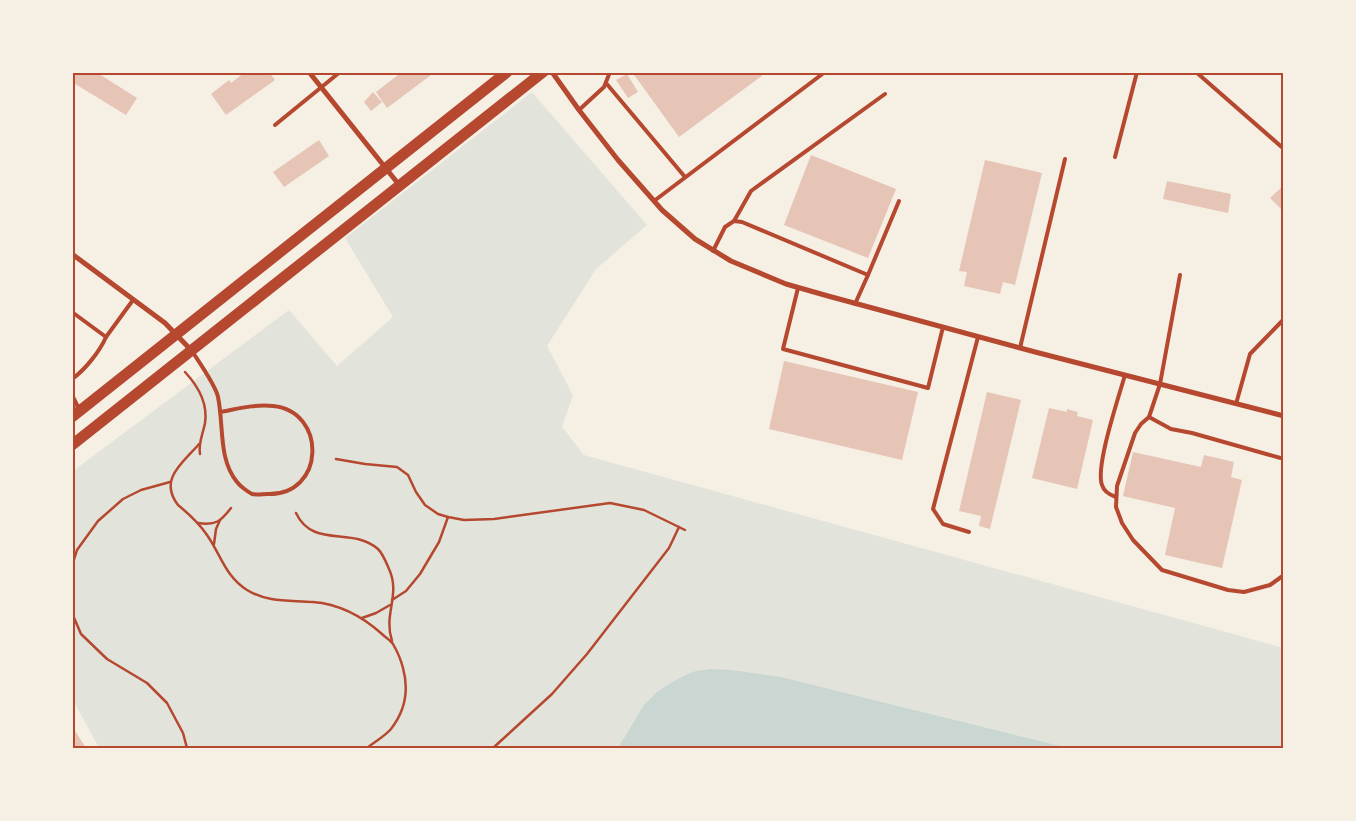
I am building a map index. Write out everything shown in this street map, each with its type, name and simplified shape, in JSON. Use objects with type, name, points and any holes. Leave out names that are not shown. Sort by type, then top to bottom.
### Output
[{"type":"main road","points":[[76,414],[507,72]]},
{"type":"main road","points":[[72,445],[543,72]]},
{"type":"street","points":[[309,72],[400,186]]},
{"type":"street","points":[[552,72],[618,160],[654,201],[695,239],[749,270],[798,288],[855,304],[1284,416]]},
{"type":"street","points":[[72,254],[165,323],[192,351]]},
{"type":"lane","points":[[275,125],[340,72]]},
{"type":"lane","points":[[579,110],[604,87],[610,72]]},
{"type":"lane","points":[[654,201],[825,72]]},
{"type":"lane","points":[[1115,156],[1138,72]]},
{"type":"lane","points":[[1196,72],[1284,149]]},
{"type":"lane","points":[[606,83],[686,177]]},
{"type":"lane","points":[[713,251],[725,226],[734,221],[751,191],[885,94]]},
{"type":"lane","points":[[1020,348],[1065,159]]},
{"type":"lane","points":[[855,304],[899,200]]},
{"type":"lane","points":[[734,221],[742,222],[868,275]]},
{"type":"lane","points":[[1180,274],[1160,384],[1149,417],[1135,432],[1117,486],[1116,507],[1122,523],[1133,540],[1162,570],[1228,590],[1244,592],[1270,585],[1284,575]]},
{"type":"lane","points":[[798,288],[783,350],[928,388],[943,327]]},
{"type":"lane","points":[[72,379],[81,372],[103,344],[133,300]]},
{"type":"lane","points":[[72,312],[106,337]]},
{"type":"lane","points":[[1236,404],[1250,354],[1284,319]]},
{"type":"lane","points":[[969,532],[943,524],[933,509],[978,337]]},
{"type":"lane","points":[[192,351],[218,395],[224,448],[228,467],[237,483],[252,494],[271,494],[292,490],[306,476],[313,459],[312,439],[303,422],[290,411],[274,406],[253,406],[220,412]]},
{"type":"lane","points":[[1116,497],[1109,494],[1102,486],[1100,474],[1102,459],[1125,375]]},
{"type":"lane","points":[[72,396],[76,414]]},
{"type":"lane","points":[[1149,417],[1171,429],[1192,433],[1284,459]]},
{"type":"path","points":[[185,372],[199,391],[204,405],[205,422],[199,444],[200,454]]},
{"type":"path","points":[[199,444],[176,469],[170,482],[170,489],[175,501],[197,522],[214,545],[229,574],[246,589],[276,601],[325,604],[350,612],[362,618],[392,642]]},
{"type":"path","points":[[336,459],[397,467],[408,474],[416,492],[425,505],[438,514],[448,517],[464,520],[494,519],[610,503],[644,510],[685,530]]},
{"type":"path","points":[[72,566],[77,550],[98,521],[123,499],[141,490],[170,482]]},
{"type":"path","points":[[214,545],[216,529],[230,508]]},
{"type":"path","points":[[296,513],[308,529],[317,533],[355,539],[368,543],[378,549],[394,582],[389,622],[390,636],[402,663],[406,685],[404,708],[390,729],[367,748]]},
{"type":"path","points":[[362,618],[376,613],[406,591],[420,574],[439,542],[448,517]]},
{"type":"path","points":[[197,522],[210,524],[221,520]]},
{"type":"path","points":[[493,748],[552,694],[588,654],[669,548],[679,526]]},
{"type":"path","points":[[72,613],[81,634],[107,659],[147,683],[168,703],[183,733],[187,748]]},
{"type":"shaded area","points":[[532,92],[647,225],[596,269],[547,346],[573,395],[562,427],[584,455],[1284,648],[1283,748],[99,748],[73,700],[73,471],[289,310],[337,366],[393,317],[345,238]]},
{"type":"shaded area","points":[[712,669],[781,677],[1068,748],[618,748],[644,705],[657,692],[690,673]]},
{"type":"building","points":[[72,72],[96,72],[137,98],[126,115],[72,82]]},
{"type":"building","points":[[245,72],[269,72],[275,80],[226,115],[211,94],[229,80],[231,83]]},
{"type":"building","points":[[402,72],[435,72],[387,108],[376,92]]},
{"type":"building","points":[[632,72],[767,72],[679,137]]},
{"type":"building","points":[[627,74],[638,92],[628,98],[616,80]]},
{"type":"building","points":[[373,92],[382,102],[371,111],[364,102]]},
{"type":"building","points":[[319,140],[329,156],[284,187],[273,172]]},
{"type":"building","points":[[811,155],[896,189],[868,258],[784,225]]},
{"type":"building","points":[[985,160],[1042,173],[1015,285],[1003,282],[1000,294],[964,286],[967,272],[959,271]]},
{"type":"building","points":[[1167,181],[1231,194],[1228,213],[1163,199]]},
{"type":"building","points":[[1284,185],[1284,212],[1270,198]]},
{"type":"building","points":[[784,361],[918,392],[902,460],[769,429]]},
{"type":"building","points":[[987,392],[1021,400],[990,529],[979,526],[981,516],[959,511]]},
{"type":"building","points":[[1049,408],[1067,412],[1067,409],[1078,412],[1077,416],[1093,420],[1077,489],[1032,478]]},
{"type":"building","points":[[1133,452],[1201,467],[1204,455],[1234,462],[1231,477],[1242,480],[1222,568],[1165,555],[1175,508],[1123,496]]},
{"type":"building","points":[[72,726],[86,748],[72,748]]}]
